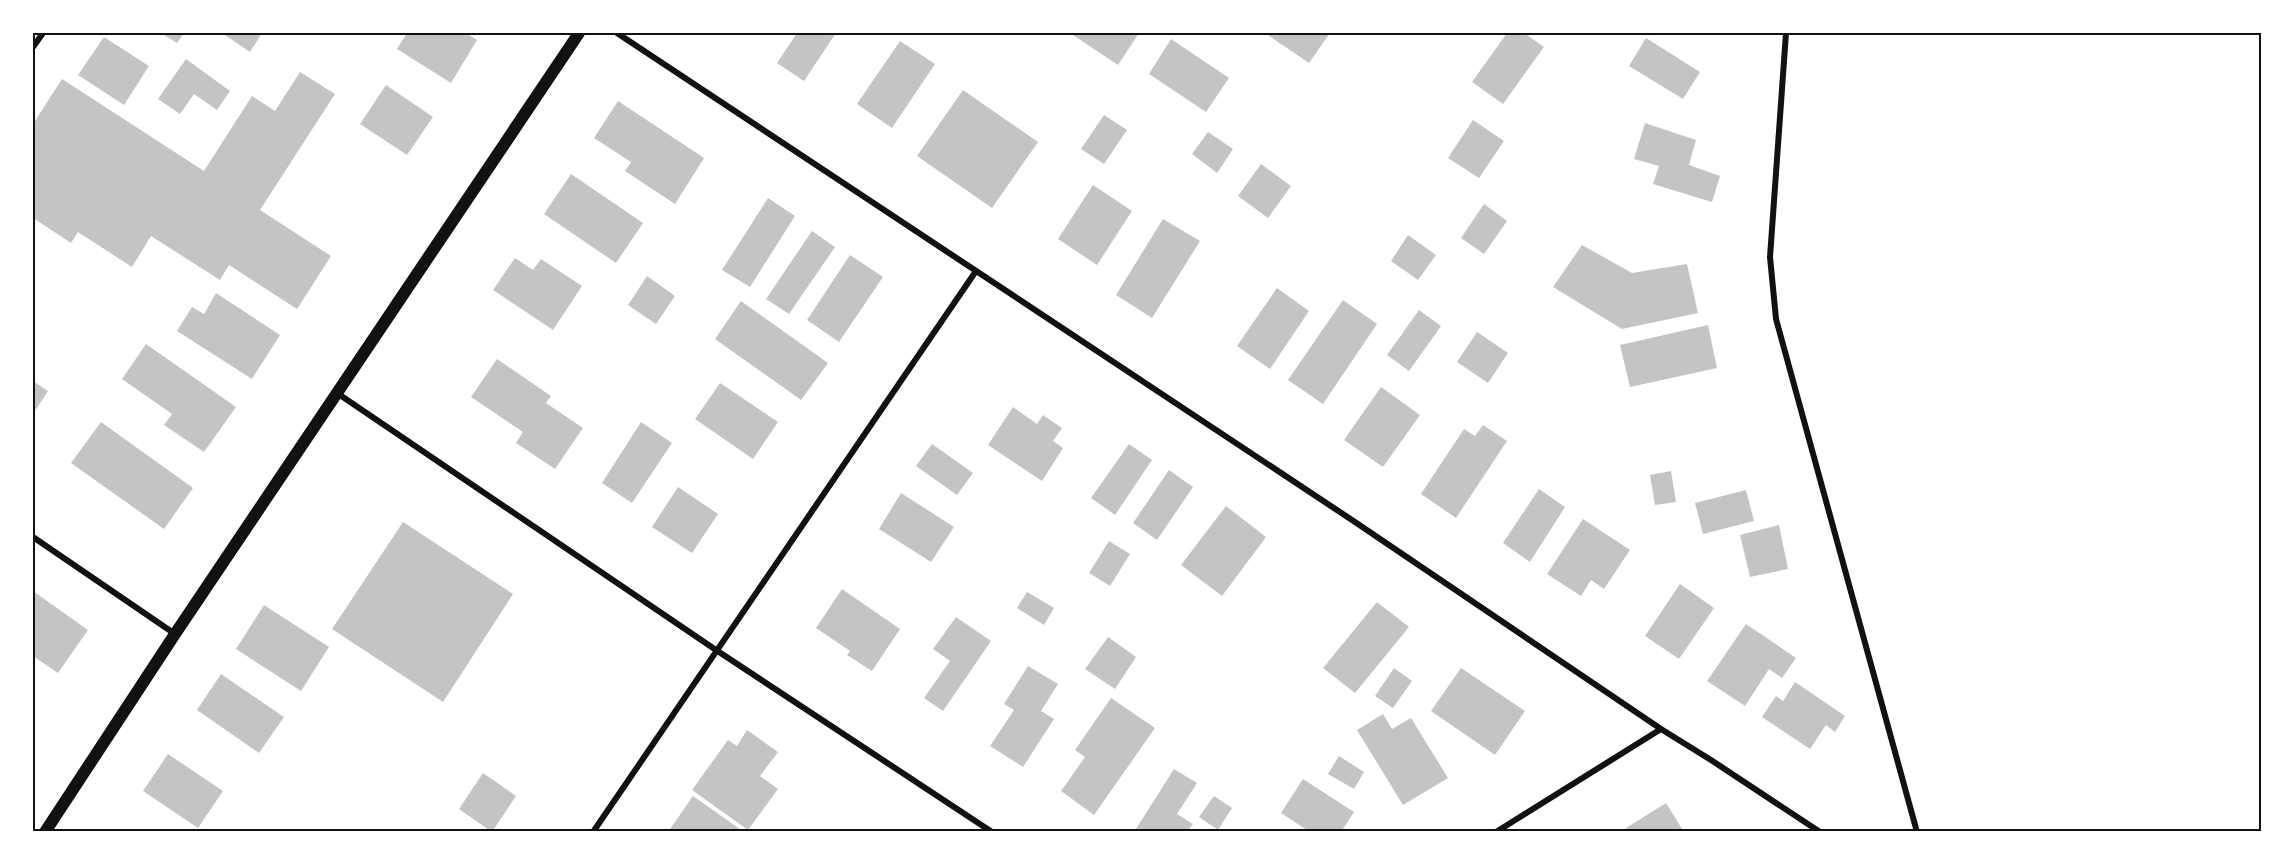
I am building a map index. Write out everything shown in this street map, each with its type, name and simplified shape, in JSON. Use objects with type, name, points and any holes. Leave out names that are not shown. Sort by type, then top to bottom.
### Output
[{"type":"main road","points":[[45,832],[175,633],[579,33]]},
{"type":"street","points":[[33,47],[43,33]]},
{"type":"street","points":[[617,33],[1365,528],[1661,729],[1820,832]]},
{"type":"street","points":[[1786,33],[1770,257],[1776,319],[1917,832]]},
{"type":"street","points":[[593,832],[975,271]]},
{"type":"street","points":[[337,393],[716,650],[992,832]]},
{"type":"street","points":[[33,537],[175,633]]},
{"type":"street","points":[[1496,832],[1661,729]]},
{"type":"building","points":[[161,33],[184,33],[177,43]]},
{"type":"building","points":[[222,33],[262,33],[250,52]]},
{"type":"building","points":[[407,33],[466,33],[477,40],[451,83],[397,49]]},
{"type":"building","points":[[797,33],[836,33],[804,81],[777,63]]},
{"type":"building","points":[[1070,33],[1139,33],[1118,65]]},
{"type":"building","points":[[1265,33],[1330,33],[1309,63]]},
{"type":"building","points":[[1507,33],[1524,33],[1544,47],[1503,104],[1472,82]]},
{"type":"building","points":[[104,37],[149,66],[124,105],[78,75]]},
{"type":"building","points":[[1646,38],[1700,72],[1683,99],[1629,66]]},
{"type":"building","points":[[1171,39],[1229,78],[1206,112],[1149,74]]},
{"type":"building","points":[[900,41],[935,64],[892,128],[857,104]]},
{"type":"building","points":[[186,59],[230,91],[217,110],[194,94],[180,114],[158,99]]},
{"type":"building","points":[[300,72],[335,94],[260,210],[331,256],[297,309],[229,265],[220,280],[151,236],[132,267],[78,232],[71,243],[33,218],[33,124],[62,79],[204,171],[252,96],[275,111]]},
{"type":"building","points":[[386,85],[433,117],[407,155],[360,124]]},
{"type":"building","points":[[963,90],[1038,142],[992,208],[917,156]]},
{"type":"building","points":[[618,101],[704,158],[675,204],[625,171],[631,162],[594,138]]},
{"type":"building","points":[[1104,115],[1127,130],[1104,164],[1081,149]]},
{"type":"building","points":[[1473,120],[1504,141],[1479,178],[1448,158]]},
{"type":"building","points":[[1645,123],[1696,140],[1689,165],[1720,176],[1712,202],[1653,184],[1659,166],[1634,159]]},
{"type":"building","points":[[1208,132],[1233,149],[1217,173],[1192,154]]},
{"type":"building","points":[[1261,164],[1291,186],[1268,218],[1238,196]]},
{"type":"building","points":[[571,174],[643,223],[616,263],[544,214]]},
{"type":"building","points":[[1093,185],[1132,211],[1097,265],[1058,239]]},
{"type":"building","points":[[768,198],[795,216],[750,287],[722,270]]},
{"type":"building","points":[[1484,204],[1507,221],[1484,254],[1461,238]]},
{"type":"building","points":[[1163,219],[1200,241],[1152,318],[1116,295]]},
{"type":"building","points":[[812,231],[835,247],[789,314],[766,299]]},
{"type":"building","points":[[1408,235],[1436,255],[1418,280],[1391,261]]},
{"type":"building","points":[[1582,245],[1632,273],[1687,264],[1698,313],[1622,329],[1553,287]]},
{"type":"building","points":[[850,255],[883,277],[839,342],[807,320]]},
{"type":"building","points":[[515,258],[533,270],[541,259],[582,286],[553,330],[493,290]]},
{"type":"building","points":[[647,276],[675,296],[656,324],[628,305]]},
{"type":"building","points":[[1277,288],[1309,311],[1270,369],[1237,346]]},
{"type":"building","points":[[216,293],[280,335],[252,379],[177,331],[192,307],[204,314]]},
{"type":"building","points":[[1343,300],[1377,324],[1323,404],[1288,380]]},
{"type":"building","points":[[741,301],[828,363],[801,400],[715,339]]},
{"type":"building","points":[[1419,310],[1441,326],[1409,371],[1387,355]]},
{"type":"building","points":[[1708,325],[1717,368],[1630,387],[1620,345]]},
{"type":"building","points":[[1477,332],[1508,353],[1488,383],[1457,362]]},
{"type":"building","points":[[146,344],[236,407],[204,452],[164,425],[172,414],[122,379]]},
{"type":"building","points":[[497,359],[551,396],[546,403],[583,428],[555,469],[516,443],[523,432],[471,397]]},
{"type":"building","points":[[33,381],[48,391],[33,414]]},
{"type":"building","points":[[720,383],[778,422],[753,459],[695,419]]},
{"type":"building","points":[[1381,387],[1420,415],[1383,467],[1344,440]]},
{"type":"building","points":[[1013,407],[1037,424],[1043,415],[1062,428],[1053,441],[1063,448],[1042,481],[988,445]]},
{"type":"building","points":[[101,422],[193,488],[164,529],[71,463]]},
{"type":"building","points":[[641,422],[672,443],[632,503],[602,483]]},
{"type":"building","points":[[1483,425],[1507,441],[1456,518],[1421,494],[1464,429],[1475,436]]},
{"type":"building","points":[[932,444],[973,473],[957,495],[916,466]]},
{"type":"building","points":[[1129,444],[1152,460],[1115,515],[1091,498]]},
{"type":"building","points":[[1169,470],[1193,487],[1157,540],[1133,523]]},
{"type":"building","points":[[1671,471],[1676,502],[1655,505],[1650,475]]},
{"type":"building","points":[[678,487],[718,514],[692,553],[652,527]]},
{"type":"building","points":[[1539,489],[1565,507],[1530,562],[1503,543]]},
{"type":"building","points":[[1746,490],[1754,521],[1703,534],[1695,503]]},
{"type":"building","points":[[901,493],[954,527],[931,562],[879,529]]},
{"type":"building","points":[[1226,506],[1266,537],[1222,596],[1181,565]]},
{"type":"building","points":[[1583,519],[1630,550],[1604,589],[1591,580],[1581,596],[1547,574]]},
{"type":"building","points":[[403,522],[513,594],[443,702],[332,629]]},
{"type":"building","points":[[1779,525],[1788,569],[1750,577],[1740,535]]},
{"type":"building","points":[[1109,541],[1130,554],[1110,586],[1089,573]]},
{"type":"building","points":[[1680,584],[1714,608],[1679,659],[1645,636]]},
{"type":"building","points":[[842,589],[900,629],[872,671],[847,655],[850,651],[816,628]]},
{"type":"building","points":[[33,591],[88,630],[58,673],[33,656]]},
{"type":"building","points":[[1027,592],[1054,608],[1044,625],[1017,608]]},
{"type":"building","points":[[1377,602],[1409,627],[1355,693],[1323,668]]},
{"type":"building","points":[[264,605],[329,647],[301,691],[236,649]]},
{"type":"building","points":[[956,617],[991,641],[943,711],[924,698],[950,661],[933,649]]},
{"type":"building","points":[[1746,624],[1796,658],[1782,678],[1769,669],[1745,706],[1707,681]]},
{"type":"building","points":[[1108,637],[1136,657],[1115,689],[1085,669]]},
{"type":"building","points":[[1028,666],[1058,684],[1041,711],[1054,719],[1023,767],[990,746],[1014,710],[1004,704]]},
{"type":"building","points":[[1394,668],[1412,681],[1393,708],[1375,696]]},
{"type":"building","points":[[1461,668],[1525,711],[1495,755],[1431,711]]},
{"type":"building","points":[[221,674],[284,717],[259,753],[197,710]]},
{"type":"building","points":[[1795,682],[1845,716],[1835,732],[1826,725],[1810,749],[1762,717],[1776,696],[1783,701]]},
{"type":"building","points":[[1111,698],[1155,728],[1094,815],[1061,791],[1085,757],[1075,750]]},
{"type":"building","points":[[1383,714],[1392,729],[1411,718],[1448,778],[1403,805],[1357,730]]},
{"type":"building","points":[[747,730],[778,752],[760,776],[778,789],[748,830],[692,790],[728,740],[737,746]]},
{"type":"building","points":[[168,754],[223,791],[198,828],[143,791]]},
{"type":"building","points":[[1339,756],[1364,772],[1354,789],[1328,774]]},
{"type":"building","points":[[1174,769],[1197,783],[1177,814],[1193,824],[1187,832],[1134,832]]},
{"type":"building","points":[[483,773],[516,796],[492,832],[459,809]]},
{"type":"building","points":[[1303,779],[1354,812],[1341,832],[1310,832],[1281,813]]},
{"type":"building","points":[[693,796],[744,832],[668,832]]},
{"type":"building","points":[[1214,796],[1232,808],[1218,830],[1199,817]]},
{"type":"building","points":[[1666,803],[1684,832],[1629,832],[1626,828]]}]
